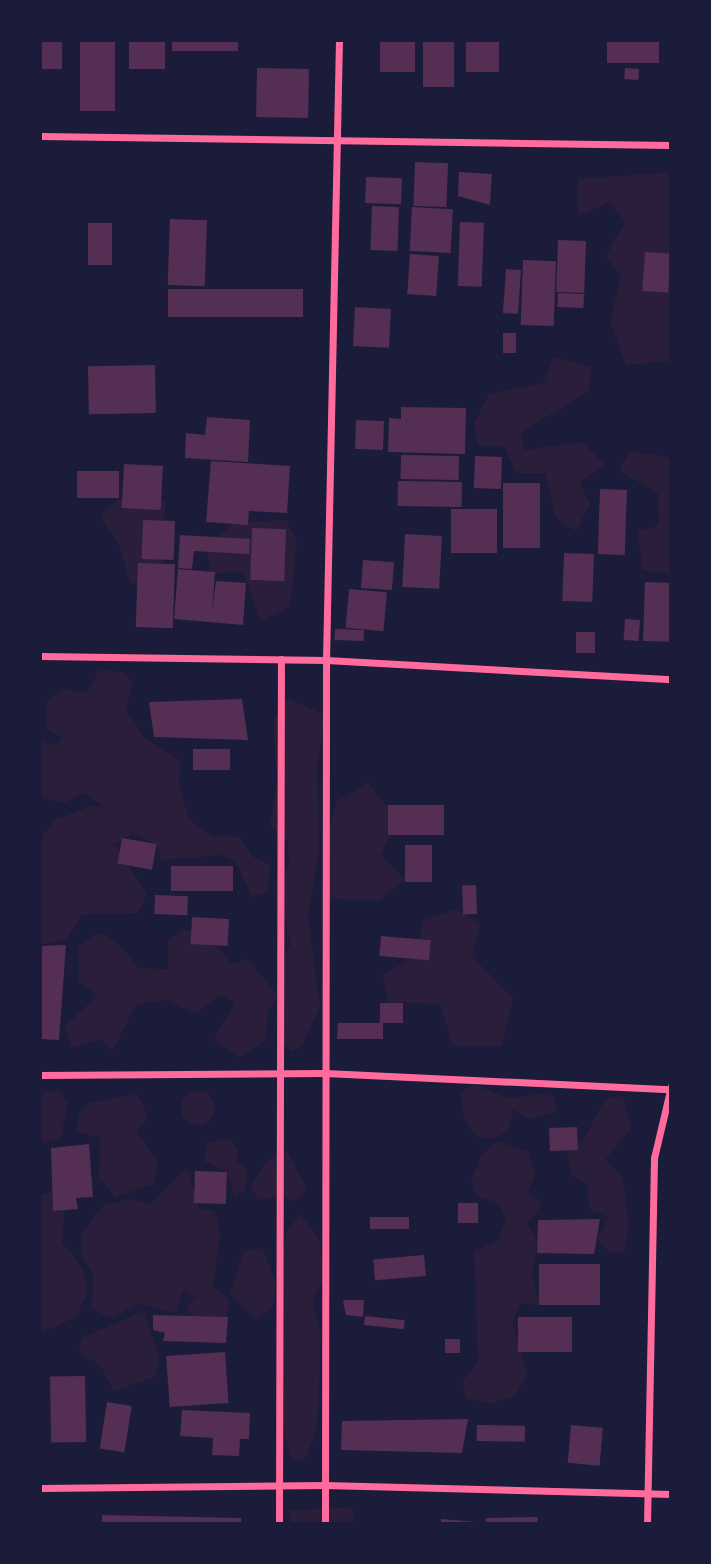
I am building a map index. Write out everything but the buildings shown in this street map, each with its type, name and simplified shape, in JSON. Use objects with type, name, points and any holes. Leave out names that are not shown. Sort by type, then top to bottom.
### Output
[{"type":"street","points":[[325,1524],[326,660],[339,40]]},
{"type":"street","points":[[40,136],[337,136],[671,145]]},
{"type":"street","points":[[40,656],[326,660],[671,679]]},
{"type":"street","points":[[279,1524],[281,659]]},
{"type":"street","points":[[40,1075],[280,1076],[325,1073],[670,1087],[654,1158],[647,1524]]},
{"type":"street","points":[[40,1488],[279,1488],[325,1485],[671,1494]]},
{"type":"shaded area","points":[[671,172],[671,361],[626,365],[610,322],[621,275],[606,256],[625,222],[610,202],[578,216],[578,179]]},
{"type":"shaded area","points":[[554,357],[591,367],[589,391],[522,432],[524,450],[582,442],[605,465],[580,482],[590,504],[576,531],[555,517],[546,473],[516,473],[504,446],[477,446],[474,423],[489,394],[543,383]]},
{"type":"shaded area","points":[[630,451],[671,458],[671,574],[642,570],[638,532],[659,525],[658,494],[619,470]]},
{"type":"shaded area","points":[[119,498],[166,501],[160,548],[167,574],[146,585],[130,583],[119,544],[100,516]]},
{"type":"shaded area","points":[[286,520],[297,541],[290,607],[260,621],[243,571],[211,574],[206,550],[234,522]]},
{"type":"shaded area","points":[[99,670],[122,672],[134,684],[125,707],[144,737],[181,761],[179,785],[189,819],[213,836],[239,837],[253,857],[270,864],[268,892],[252,897],[236,862],[221,855],[162,860],[156,844],[133,834],[115,844],[147,895],[137,913],[81,915],[66,940],[40,945],[40,838],[55,820],[93,805],[106,808],[84,793],[64,803],[40,798],[40,739],[56,746],[63,738],[47,729],[47,702],[61,689],[86,693]]},
{"type":"shaded area","points":[[286,698],[326,715],[317,761],[319,849],[308,916],[320,1007],[302,1045],[291,1052],[278,1036],[278,997],[268,1010],[266,1040],[239,1057],[213,1041],[235,1002],[221,996],[195,1014],[167,1000],[137,1004],[112,1051],[103,1040],[71,1048],[65,1026],[98,995],[79,982],[79,945],[99,932],[120,945],[138,968],[168,969],[168,941],[184,930],[205,933],[232,964],[247,959],[278,995],[280,964],[291,943],[276,884],[289,866],[288,842],[270,826],[277,780],[273,721]]},
{"type":"shaded area","points":[[368,783],[399,820],[380,855],[404,879],[380,900],[326,899],[325,843],[337,801]]},
{"type":"shaded area","points":[[457,909],[480,924],[472,956],[513,998],[502,1046],[453,1046],[440,1004],[388,1002],[383,975],[415,956],[424,920]]},
{"type":"shaded area","points":[[473,1084],[510,1099],[543,1093],[555,1098],[557,1112],[529,1119],[513,1109],[508,1132],[489,1140],[475,1135],[464,1116],[460,1093]]},
{"type":"shaded area","points":[[58,1090],[68,1101],[61,1137],[40,1145],[40,1093]]},
{"type":"shaded area","points":[[198,1091],[210,1096],[215,1108],[210,1120],[198,1125],[186,1120],[181,1108],[186,1096]]},
{"type":"shaded area","points":[[137,1094],[148,1115],[137,1132],[158,1164],[154,1184],[116,1197],[99,1178],[100,1138],[76,1131],[79,1114],[89,1103]]},
{"type":"shaded area","points":[[623,1096],[631,1128],[605,1160],[623,1178],[629,1227],[625,1250],[610,1254],[597,1238],[609,1217],[589,1209],[587,1184],[571,1175],[567,1150],[584,1139],[605,1099]]},
{"type":"shaded area","points":[[229,1139],[239,1151],[236,1161],[247,1170],[245,1192],[235,1196],[227,1172],[204,1161],[208,1142]]},
{"type":"shaded area","points":[[498,1141],[529,1152],[536,1174],[528,1191],[542,1204],[528,1224],[537,1242],[532,1278],[541,1305],[520,1304],[512,1321],[527,1372],[516,1395],[489,1404],[466,1398],[462,1382],[478,1362],[474,1251],[498,1240],[507,1219],[498,1203],[477,1196],[471,1180],[481,1156]]},
{"type":"shaded area","points":[[287,1151],[307,1189],[294,1201],[282,1196],[258,1200],[250,1186],[267,1161]]},
{"type":"shaded area","points":[[187,1168],[199,1208],[215,1211],[220,1235],[213,1287],[229,1300],[227,1313],[217,1327],[198,1323],[186,1309],[197,1298],[183,1291],[175,1313],[140,1303],[110,1318],[92,1309],[93,1275],[82,1255],[82,1233],[103,1206],[129,1199],[151,1204]]},
{"type":"shaded area","points":[[53,1191],[65,1203],[62,1242],[83,1269],[88,1292],[76,1317],[40,1334],[40,1195]]},
{"type":"shaded area","points":[[301,1214],[319,1240],[325,1279],[312,1301],[321,1334],[319,1396],[316,1432],[304,1461],[292,1458],[276,1407],[282,1254],[288,1229]]},
{"type":"shaded area","points":[[262,1248],[276,1282],[273,1308],[256,1320],[230,1294],[243,1252]]},
{"type":"shaded area","points":[[143,1311],[160,1358],[154,1377],[113,1391],[100,1365],[79,1352],[82,1338]]},
{"type":"shaded area","points":[[353,1507],[354,1524],[291,1524],[290,1510]]}]
